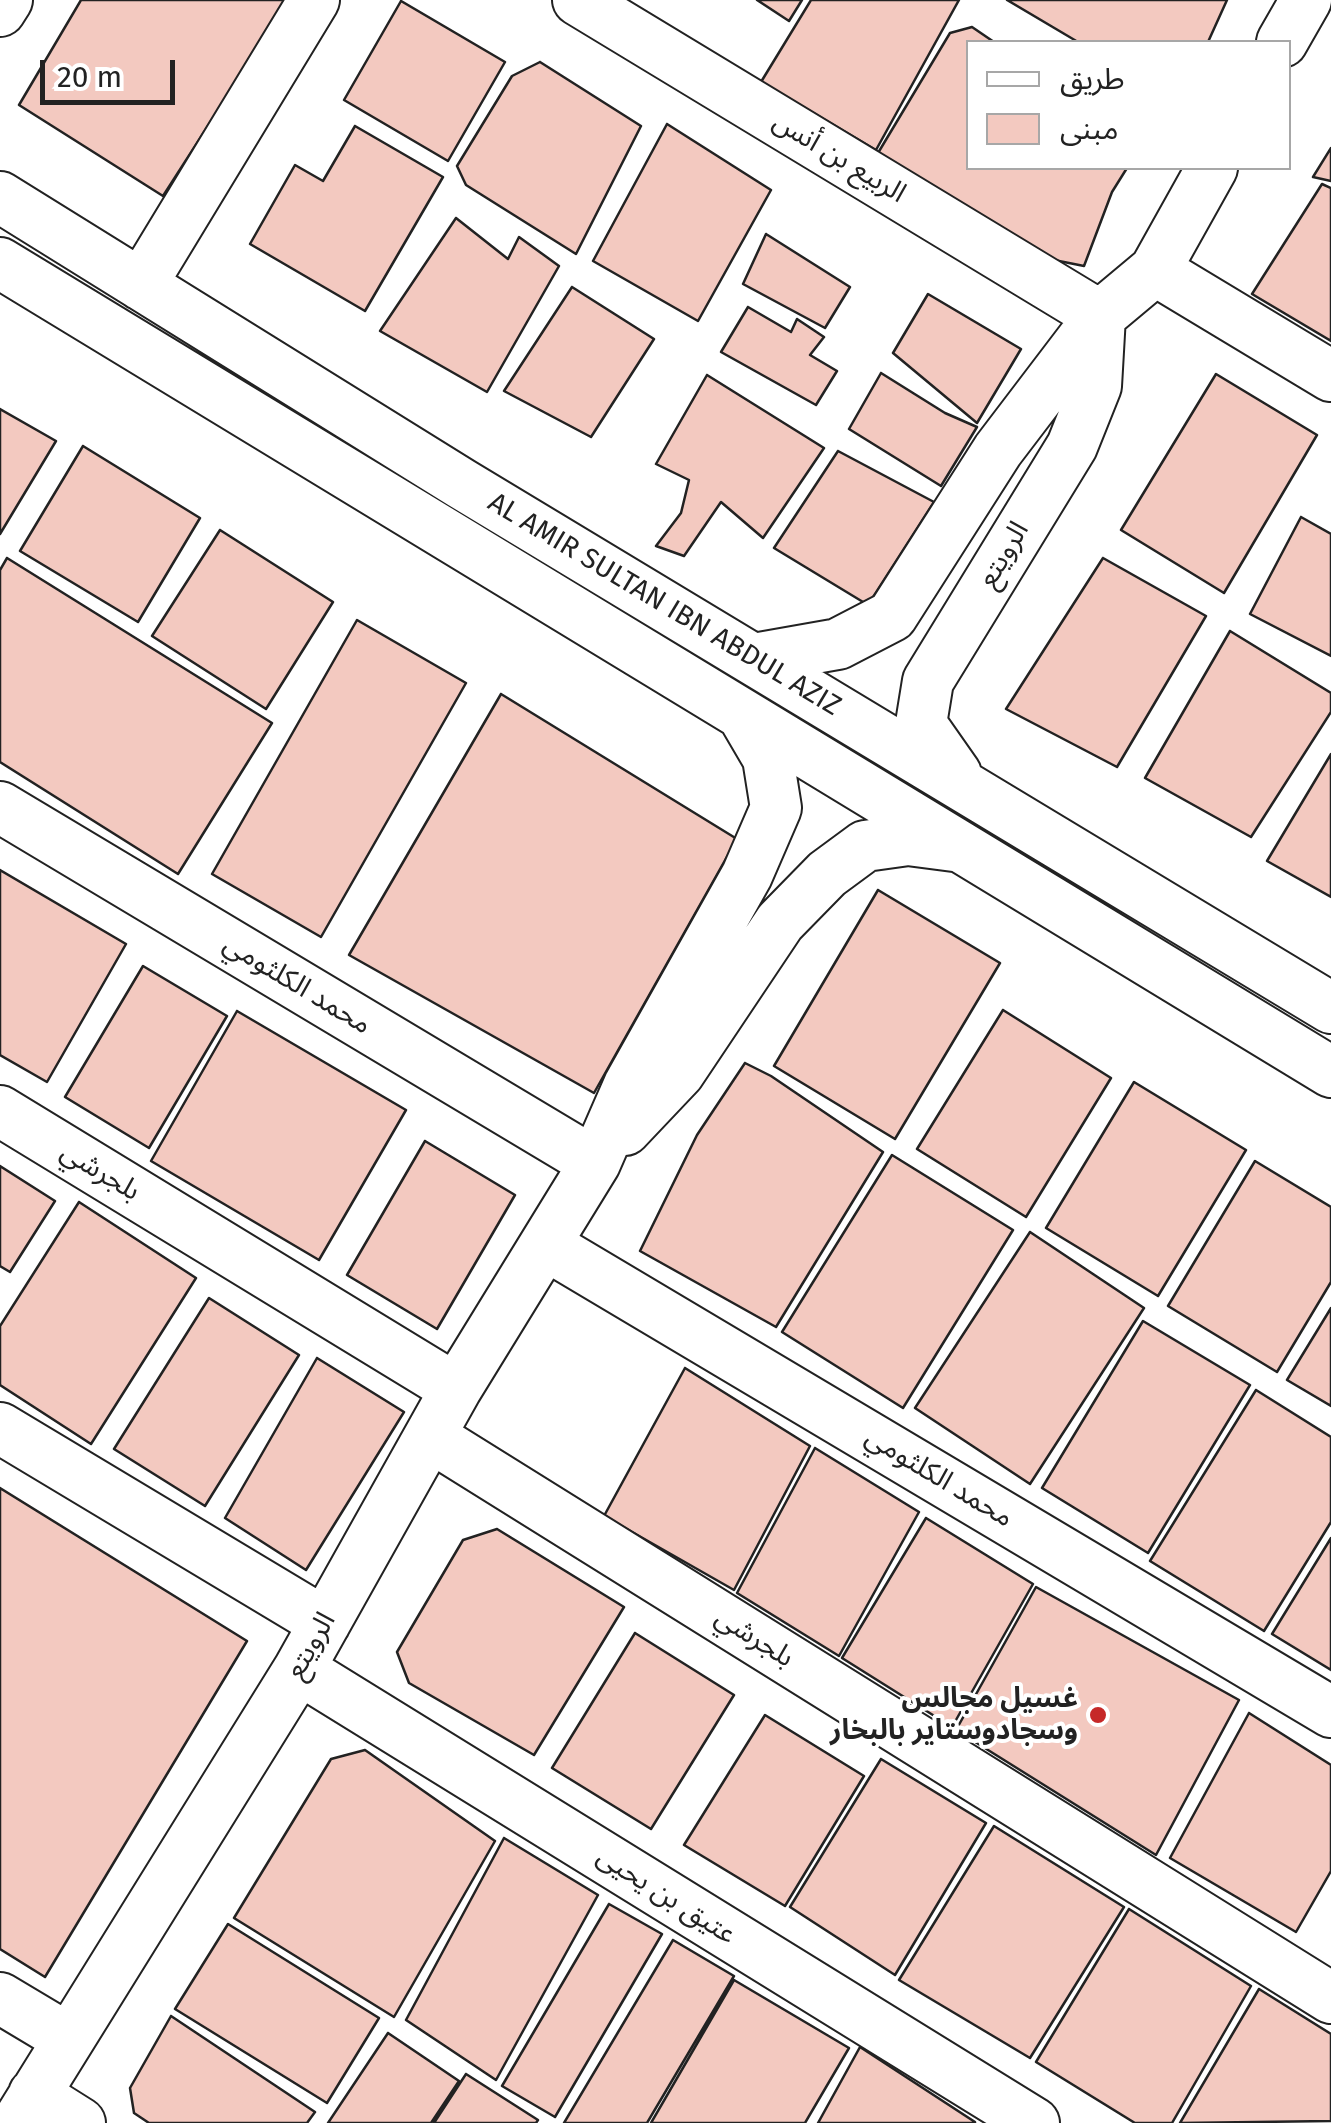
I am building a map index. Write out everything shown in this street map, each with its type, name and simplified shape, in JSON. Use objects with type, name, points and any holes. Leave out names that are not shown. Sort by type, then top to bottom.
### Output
[{"type":"street","points":[[0,11],[7,0]]},
{"type":"street","points":[[141,285],[314,0]]},
{"type":"street","name":"الربيع بن أنس","points":[[578,0],[1100,316]]},
{"type":"street","points":[[1283,40],[1306,0]]},
{"type":"street","points":[[753,659],[838,644],[892,616],[998,450],[1100,316],[1155,270],[1211,170]]},
{"type":"street","name":"AL AMIR SULTAN IBN ABDUL AZIZ","points":[[0,197],[1331,1008]]},
{"type":"street","name":"AL AMIR SULTAN IBN ABDUL AZIZ","points":[[0,263],[1331,1072]]},
{"type":"street","points":[[1155,270],[1331,376]]},
{"type":"street","name":"الرويتع","points":[[963,784],[921,724],[928,681],[1072,446],[1096,386],[1100,316]]},
{"type":"street","points":[[595,1164],[628,1084],[747,875],[776,808],[768,758],[744,717]]},
{"type":"street","name":"محمد الكلثومي","points":[[0,806],[595,1164]]},
{"type":"street","points":[[595,1164],[679,1073],[780,922],[827,874],[865,846],[908,840],[962,847]]},
{"type":"street","name":"بلجرشي","points":[[0,1111],[456,1388]]},
{"type":"street","name":"الرويتع","points":[[25,2108],[299,1669],[456,1388],[595,1164]]},
{"type":"street","name":"محمد الكلثومي","points":[[546,1245],[1331,1712]]},
{"type":"street","points":[[0,1428],[325,1622]]},
{"type":"street","name":"بلجرشي","points":[[432,1437],[1331,1998]]},
{"type":"street","name":"عتيق بن يحيى","points":[[299,1669],[1034,2123]]},
{"type":"street","points":[[0,1998],[67,2038]]},
{"type":"street","points":[[25,2108],[80,2123]]},
{"type":"building","points":[[81,0],[289,0],[163,196],[19,105]]},
{"type":"building","points":[[757,0],[802,0],[789,21]]},
{"type":"building","points":[[811,0],[959,0],[876,150],[761,82]]},
{"type":"building","points":[[1007,0],[1227,0],[1209,40],[1075,40]]},
{"type":"building","points":[[401,1],[505,62],[448,161],[344,100]]},
{"type":"building","points":[[972,27],[991,40],[966,40],[966,170],[1126,170],[1112,192],[1084,266],[1054,260],[875,158],[950,33]]},
{"type":"building","points":[[540,62],[641,126],[576,254],[466,185],[457,166],[512,76]]},
{"type":"building","points":[[667,124],[771,190],[698,321],[593,261]]},
{"type":"building","points":[[355,126],[443,177],[365,311],[250,244],[295,165],[323,181]]},
{"type":"building","points":[[1331,148],[1331,181],[1313,177]]},
{"type":"building","points":[[1322,184],[1331,188],[1331,341],[1252,294]]},
{"type":"building","points":[[456,218],[508,259],[519,237],[559,266],[487,392],[380,331]]},
{"type":"building","points":[[766,234],[850,287],[825,328],[743,284]]},
{"type":"building","points":[[572,287],[654,339],[591,437],[504,391]]},
{"type":"building","points":[[928,294],[1021,349],[977,423],[893,353]]},
{"type":"building","points":[[748,307],[791,332],[797,319],[824,337],[810,355],[837,371],[816,405],[721,352]]},
{"type":"building","points":[[881,373],[945,413],[977,427],[941,486],[849,429]]},
{"type":"building","points":[[1216,374],[1317,435],[1224,593],[1121,530]]},
{"type":"building","points":[[707,375],[824,448],[763,538],[721,502],[684,556],[656,546],[681,513],[689,480],[656,464]]},
{"type":"building","points":[[0,409],[56,441],[0,534]]},
{"type":"building","points":[[83,446],[200,518],[138,622],[20,551]]},
{"type":"building","points":[[838,451],[934,502],[868,605],[774,548]]},
{"type":"building","points":[[1301,517],[1331,534],[1331,656],[1250,614]]},
{"type":"building","points":[[220,530],[333,602],[266,709],[152,636]]},
{"type":"building","points":[[7,558],[272,723],[178,874],[0,762],[0,570]]},
{"type":"building","points":[[1103,558],[1206,616],[1117,767],[1006,709]]},
{"type":"building","points":[[357,620],[466,683],[321,937],[212,874]]},
{"type":"building","points":[[1230,631],[1331,693],[1331,712],[1251,837],[1145,778]]},
{"type":"building","points":[[501,694],[737,839],[594,1093],[349,955]]},
{"type":"building","points":[[1331,754],[1331,897],[1267,861]]},
{"type":"building","points":[[0,870],[126,944],[47,1082],[0,1055]]},
{"type":"building","points":[[878,890],[1000,963],[895,1139],[774,1066]]},
{"type":"building","points":[[143,966],[227,1016],[149,1148],[65,1097]]},
{"type":"building","points":[[1003,1010],[1111,1078],[1026,1217],[917,1149]]},
{"type":"building","points":[[237,1011],[406,1110],[319,1260],[151,1161]]},
{"type":"building","points":[[745,1063],[771,1076],[883,1152],[776,1327],[640,1251],[697,1135]]},
{"type":"building","points":[[1134,1082],[1246,1150],[1158,1296],[1046,1228]]},
{"type":"building","points":[[425,1141],[515,1195],[437,1329],[347,1275]]},
{"type":"building","points":[[892,1155],[1013,1230],[903,1408],[782,1332]]},
{"type":"building","points":[[1255,1161],[1331,1207],[1331,1282],[1277,1372],[1168,1306]]},
{"type":"building","points":[[0,1166],[55,1201],[10,1272],[0,1266]]},
{"type":"building","points":[[79,1202],[196,1278],[91,1444],[0,1385],[0,1326]]},
{"type":"building","points":[[1030,1232],[1144,1308],[1030,1484],[915,1408]]},
{"type":"building","points":[[209,1298],[299,1355],[205,1506],[114,1449]]},
{"type":"building","points":[[1331,1308],[1331,1406],[1287,1380]]},
{"type":"building","points":[[1143,1321],[1250,1385],[1148,1553],[1042,1488]]},
{"type":"building","points":[[317,1358],[404,1412],[306,1570],[225,1518]]},
{"type":"building","points":[[685,1368],[810,1446],[734,1590],[604,1516]]},
{"type":"building","points":[[1256,1390],[1331,1437],[1331,1522],[1264,1631],[1150,1561]]},
{"type":"building","points":[[815,1448],[919,1512],[839,1656],[737,1593]]},
{"type":"building","points":[[0,1488],[247,1641],[45,1977],[0,1949]]},
{"type":"building","points":[[926,1518],[1033,1584],[952,1727],[842,1658]]},
{"type":"building","points":[[497,1529],[624,1607],[534,1755],[409,1683],[397,1652],[463,1540]]},
{"type":"building","points":[[1331,1538],[1331,1670],[1272,1634]]},
{"type":"building","name":"غسيل مجالس وسجادوستاير بالبخار","points":[[1036,1587],[1239,1700],[1156,1855],[956,1730]]},
{"type":"building","points":[[635,1633],[734,1695],[651,1829],[552,1768]]},
{"type":"building","points":[[1249,1713],[1331,1765],[1331,1871],[1296,1932],[1170,1858]]},
{"type":"building","points":[[765,1715],[864,1776],[785,1906],[684,1845]]},
{"type":"building","points":[[365,1750],[495,1841],[394,2017],[234,1918],[331,1759]]},
{"type":"building","points":[[881,1759],[986,1823],[895,1975],[790,1907]]},
{"type":"building","points":[[994,1826],[1124,1907],[1030,2058],[899,1980]]},
{"type":"building","points":[[504,1838],[598,1895],[496,2080],[406,2020]]},
{"type":"building","points":[[609,1904],[662,1934],[555,2117],[502,2086]]},
{"type":"building","points":[[1129,1909],[1251,1986],[1172,2123],[1135,2123],[1036,2062]]},
{"type":"building","points":[[228,1924],[379,2018],[327,2103],[175,2009]]},
{"type":"building","points":[[673,1940],[734,1976],[647,2123],[564,2123]]},
{"type":"building","points":[[734,1980],[849,2048],[805,2123],[651,2123]]},
{"type":"building","points":[[1259,1989],[1331,2034],[1331,2121],[1180,2123]]},
{"type":"building","points":[[171,2016],[315,2112],[307,2123],[149,2123],[134,2113],[130,2088]]},
{"type":"building","points":[[388,2033],[459,2081],[431,2123],[328,2123]]},
{"type":"building","points":[[860,2047],[975,2122],[975,2123],[818,2123]]},
{"type":"building","points":[[466,2074],[538,2120],[536,2123],[434,2123]]},
{"type":"place","name":"غسيل مجالس وسجادوستاير بالبخار","points":[[1098,1715]]}]
